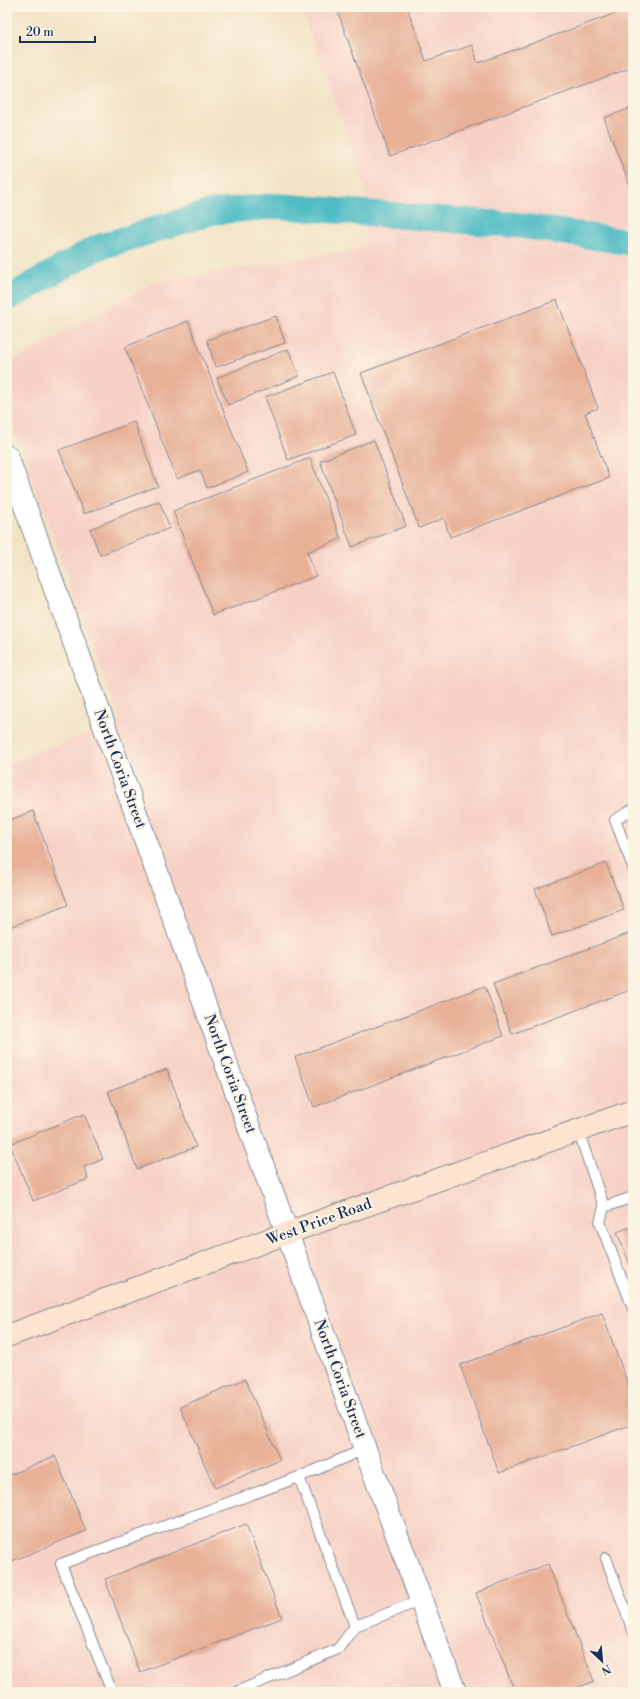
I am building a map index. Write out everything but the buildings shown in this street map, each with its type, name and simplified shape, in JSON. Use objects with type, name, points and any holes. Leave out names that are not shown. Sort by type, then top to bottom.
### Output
[{"type":"main road","name":"West Price Road","points":[[7,1336],[287,1233],[633,1111]]},
{"type":"street","name":"North Coria Street","points":[[7,456],[365,1449],[455,1692]]},
{"type":"lane","points":[[633,809],[615,820],[633,867]]},
{"type":"lane","points":[[578,1130],[604,1207],[600,1222],[633,1308]]},
{"type":"lane","points":[[604,1207],[633,1197]]},
{"type":"lane","points":[[112,1692],[61,1564],[299,1477],[365,1449]]},
{"type":"lane","points":[[299,1477],[355,1626]]},
{"type":"lane","points":[[606,1558],[633,1631]]},
{"type":"lane","points":[[236,1692],[338,1649],[355,1626],[422,1600]]},
{"type":"shaded area","points":[[301,7],[633,7],[633,1692],[7,1692],[7,764],[120,721],[7,410],[7,365],[153,283],[365,248],[368,194]]},
{"type":"waterway","points":[[7,299],[96,248],[212,212],[277,206],[516,225],[633,243]]}]
